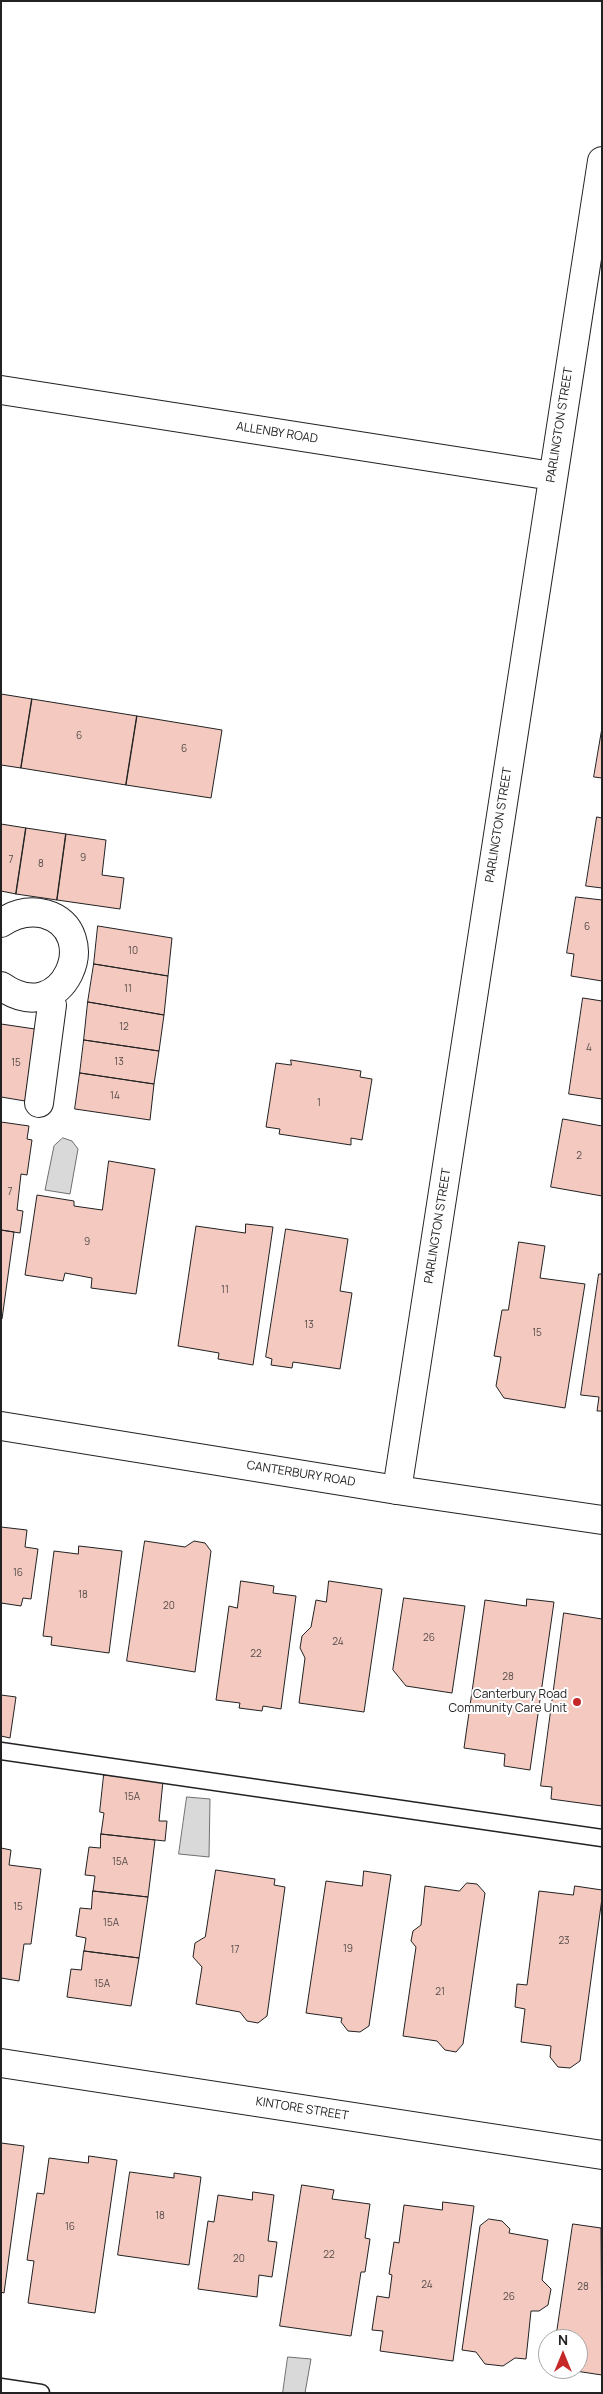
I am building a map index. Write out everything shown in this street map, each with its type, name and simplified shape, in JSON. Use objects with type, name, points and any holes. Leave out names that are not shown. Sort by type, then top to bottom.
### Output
[{"type":"street","name":"PARLINGTON STREET","points":[[397,1490],[602,161]]},
{"type":"street","name":"ALLENBY ROAD","points":[[1,390],[552,476]]},
{"type":"street","points":[[1,923],[16,915],[40,913],[55,917],[70,934],[74,955],[70,974],[61,987],[47,996],[22,997],[1,986]]},
{"type":"street","points":[[39,1103],[52,1006],[47,996]]},
{"type":"street","name":"CANTERBURY ROAD","points":[[1,1426],[397,1490],[602,1520]]},
{"type":"street","name":"KINTORE STREET","points":[[1,2063],[602,2155]]},
{"type":"lane","points":[[1,1751],[602,1838]]},
{"type":"lane","points":[[1,2387],[41,2393]]},
{"type":"shaded area","points":[[63,1138],[72,1141],[78,1149],[70,1194],[45,1190],[54,1146]]},
{"type":"shaded area","points":[[187,1797],[210,1799],[209,1857],[179,1854]]},
{"type":"shaded area","points":[[288,2357],[311,2359],[305,2393],[283,2393]]},
{"type":"building","points":[[1,694],[32,699],[21,768],[1,765]]},
{"type":"building","points":[[32,699],[137,716],[126,785],[21,768]]},
{"type":"building","points":[[137,716],[222,730],[211,798],[126,785]]},
{"type":"building","points":[[602,728],[602,778],[594,777]]},
{"type":"building","points":[[597,817],[602,818],[602,888],[586,886]]},
{"type":"building","points":[[1,824],[26,828],[16,894],[1,891]]},
{"type":"building","points":[[26,828],[66,834],[57,900],[16,894]]},
{"type":"building","points":[[66,834],[106,840],[102,875],[124,878],[120,909],[57,900]]},
{"type":"building","points":[[576,897],[602,900],[602,981],[571,976],[574,954],[567,953]]},
{"type":"building","points":[[98,926],[172,938],[168,976],[94,964]]},
{"type":"building","points":[[94,964],[168,976],[164,1015],[88,1002]]},
{"type":"building","points":[[583,998],[602,1001],[602,1099],[569,1094]]},
{"type":"building","points":[[88,1002],[164,1015],[159,1051],[84,1040]]},
{"type":"building","points":[[1,1024],[35,1029],[25,1101],[1,1097]]},
{"type":"building","points":[[84,1040],[159,1051],[154,1084],[80,1073]]},
{"type":"building","points":[[291,1060],[361,1071],[360,1077],[372,1079],[362,1140],[351,1138],[351,1145],[279,1134],[280,1129],[266,1127],[276,1063],[291,1065]]},
{"type":"building","points":[[80,1073],[154,1084],[150,1120],[75,1109]]},
{"type":"building","points":[[563,1119],[602,1126],[602,1196],[551,1187]]},
{"type":"building","points":[[1,1122],[29,1126],[27,1139],[32,1140],[27,1175],[21,1174],[17,1210],[23,1211],[20,1233],[1,1230]]},
{"type":"building","points":[[109,1161],[155,1169],[136,1294],[91,1288],[92,1278],[65,1273],[63,1281],[25,1275],[37,1195],[74,1201],[74,1206],[102,1210]]},
{"type":"building","points":[[246,1224],[273,1227],[253,1365],[218,1359],[219,1353],[178,1346],[196,1226],[245,1233]]},
{"type":"building","points":[[286,1229],[348,1239],[340,1291],[352,1293],[340,1369],[293,1362],[292,1368],[271,1365],[272,1359],[266,1357]]},
{"type":"building","points":[[1,1230],[14,1232],[2,1319],[1,1319]]},
{"type":"building","points":[[519,1242],[545,1246],[540,1278],[585,1284],[565,1408],[504,1398],[496,1386],[501,1357],[494,1356],[502,1310],[508,1310]]},
{"type":"building","points":[[599,1274],[602,1274],[602,1411],[597,1411],[599,1397],[581,1395]]},
{"type":"building","points":[[1,1527],[27,1530],[25,1547],[38,1549],[31,1599],[23,1598],[21,1606],[1,1603]]},
{"type":"building","points":[[145,1541],[185,1547],[194,1541],[205,1543],[211,1551],[195,1672],[127,1661]]},
{"type":"building","points":[[79,1546],[122,1551],[109,1653],[51,1645],[52,1637],[43,1636],[54,1551],[78,1554]]},
{"type":"building","points":[[241,1581],[274,1586],[273,1593],[296,1596],[281,1709],[263,1706],[262,1711],[239,1708],[240,1703],[216,1700],[229,1606],[237,1608]]},
{"type":"building","points":[[329,1581],[382,1589],[364,1712],[299,1703],[305,1658],[300,1648],[302,1636],[311,1627],[316,1600],[326,1602]]},
{"type":"building","points":[[404,1598],[465,1606],[452,1693],[406,1686],[393,1670]]},
{"type":"building","points":[[527,1599],[554,1602],[530,1770],[504,1766],[505,1754],[464,1748],[485,1600],[526,1606]]},
{"type":"building","name":"Canterbury Road Community Care Unit","points":[[564,1613],[602,1619],[602,1806],[551,1799],[552,1787],[541,1786]]},
{"type":"building","points":[[1,1695],[16,1697],[10,1738],[1,1736]]},
{"type":"building","points":[[104,1775],[163,1781],[159,1821],[167,1821],[165,1841],[101,1834],[104,1813],[100,1812]]},
{"type":"building","points":[[101,1834],[155,1840],[148,1897],[93,1891],[95,1876],[85,1875],[89,1847],[100,1848]]},
{"type":"building","points":[[1,1848],[11,1850],[9,1865],[41,1869],[31,1944],[24,1944],[19,1981],[1,1978]]},
{"type":"building","points":[[216,1870],[275,1879],[274,1885],[285,1887],[267,2016],[258,2023],[247,2021],[240,2012],[196,2004],[202,1967],[193,1957],[195,1943],[205,1937]]},
{"type":"building","points":[[364,1871],[391,1875],[369,2026],[360,2032],[348,2031],[341,2022],[342,2018],[306,2013],[326,1881],[362,1886]]},
{"type":"building","points":[[467,1883],[477,1884],[485,1893],[463,2044],[456,2052],[445,2050],[437,2041],[403,2036],[416,1947],[411,1941],[413,1931],[421,1925],[425,1886],[459,1891]]},
{"type":"building","points":[[575,1886],[602,1890],[602,1898],[580,2061],[570,2068],[558,2067],[550,2057],[551,2046],[521,2042],[525,2009],[515,2007],[517,1984],[527,1985],[539,1891],[573,1895]]},
{"type":"building","points":[[93,1891],[148,1897],[139,1958],[84,1951],[86,1938],[76,1936],[80,1908],[91,1909]]},
{"type":"building","points":[[84,1951],[139,1958],[131,2006],[67,1997],[71,1969],[81,1970]]},
{"type":"building","points":[[1,2143],[24,2146],[4,2293],[1,2292]]},
{"type":"building","points":[[89,2156],[117,2160],[95,2313],[28,2303],[34,2261],[27,2260],[37,2193],[44,2194],[49,2158],[88,2163]]},
{"type":"building","points":[[130,2172],[174,2178],[174,2173],[201,2177],[189,2265],[118,2255]]},
{"type":"building","points":[[302,2185],[334,2190],[332,2199],[370,2204],[365,2238],[370,2239],[365,2272],[361,2272],[351,2336],[280,2326]]},
{"type":"building","points":[[253,2192],[274,2195],[268,2241],[277,2242],[272,2277],[259,2275],[257,2297],[198,2289],[208,2221],[214,2222],[218,2195],[252,2200]]},
{"type":"building","points":[[443,2202],[474,2206],[453,2361],[380,2351],[383,2331],[372,2330],[377,2296],[389,2298],[392,2275],[389,2274],[394,2242],[399,2243],[404,2205],[442,2210]]},
{"type":"building","points":[[489,2219],[502,2221],[510,2229],[509,2233],[548,2240],[542,2280],[551,2289],[548,2305],[539,2311],[531,2311],[526,2359],[515,2358],[503,2366],[485,2364],[476,2352],[462,2350],[480,2226]]},
{"type":"building","points":[[573,2224],[601,2228],[602,2375],[588,2373],[588,2329],[557,2329]]},
{"type":"place","name":"Canterbury Road Community Care Unit","points":[[577,1702]]}]
